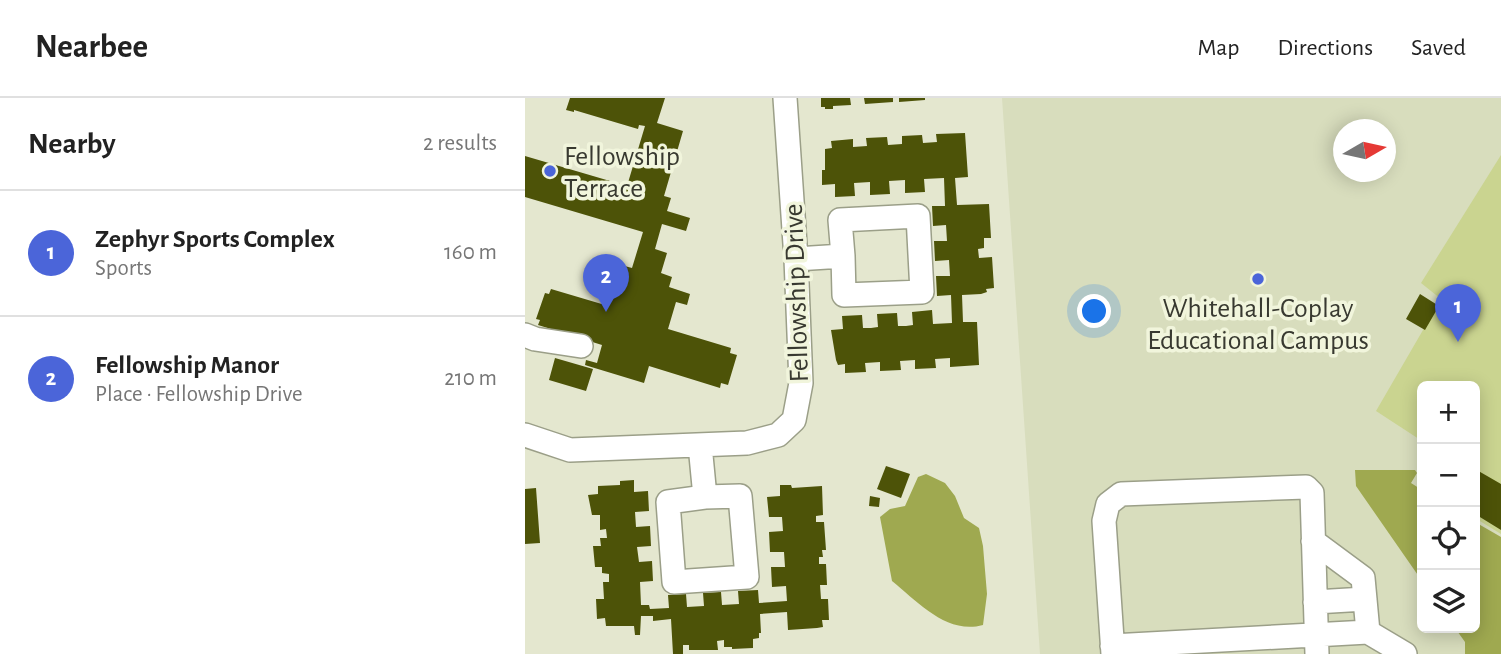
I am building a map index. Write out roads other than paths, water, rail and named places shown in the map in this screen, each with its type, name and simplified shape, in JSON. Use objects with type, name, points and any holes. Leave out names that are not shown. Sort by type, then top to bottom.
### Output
[{"type":"street","name":"Fellowship Drive","points":[[525,435],[570,450],[747,443],[778,435],[794,420],[801,383],[785,98]]},
{"type":"street","points":[[918,216],[922,292],[845,295],[843,256],[841,220],[918,216]]},
{"type":"street","points":[[796,259],[843,256]]},
{"type":"street","points":[[525,335],[581,346]]},
{"type":"street","points":[[700,445],[705,497]]},
{"type":"street","points":[[1317,645],[1312,493],[1307,487],[1121,494],[1108,505],[1104,521],[1112,650],[1317,645],[1368,632],[1405,654]]},
{"type":"street","points":[[740,496],[747,577],[674,582],[668,502],[705,497],[740,496]]},
{"type":"street","points":[[1314,541],[1363,578],[1368,632]]},
{"type":"street","points":[[1315,602],[1365,599]]},
{"type":"place","name":"Fellowship Terrace","points":[[550,171]]},
{"type":"place","name":"Whitehall-Coplay Educational Campus","points":[[1258,279]]},
{"type":"place","name":"Fellowship Manor","points":[[606,312]]},
{"type":"place","name":"Zephyr Sports Complex","points":[[1458,342]]}]
